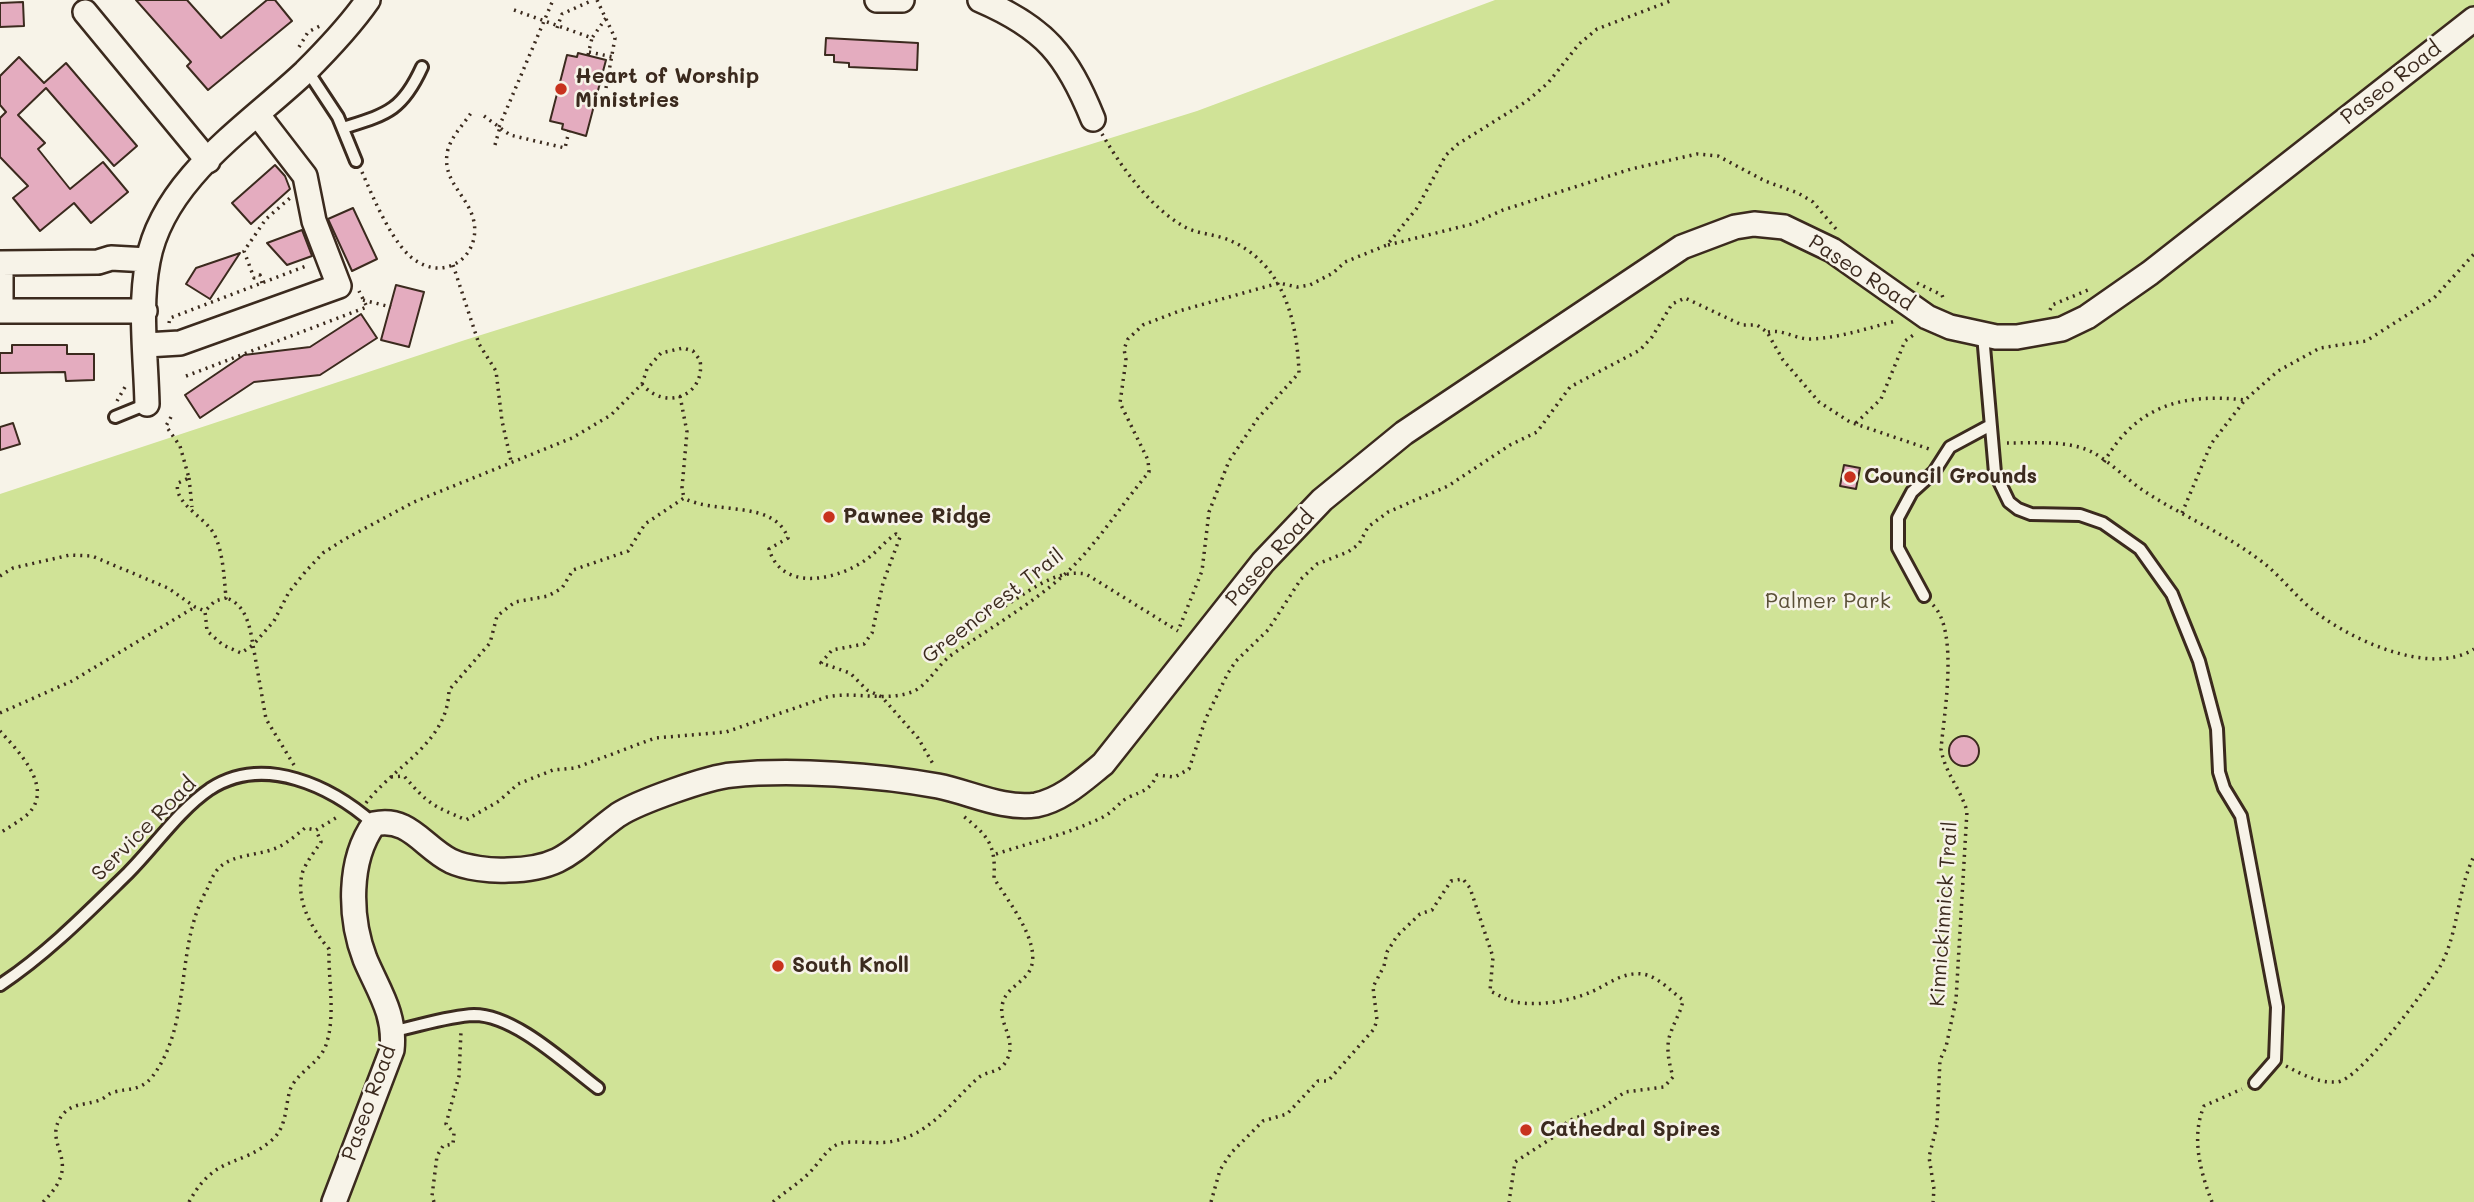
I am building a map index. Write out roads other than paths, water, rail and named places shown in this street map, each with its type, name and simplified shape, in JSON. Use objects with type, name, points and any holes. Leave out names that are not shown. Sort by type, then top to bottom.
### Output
[{"type":"street","points":[[147,404],[145,311],[148,260],[168,212],[208,161],[307,70],[351,24],[368,0]]},
{"type":"street","points":[[877,0],[902,0]]},
{"type":"street","points":[[981,0],[1025,22],[1048,39],[1072,70],[1093,119]]},
{"type":"street","points":[[85,12],[208,161]]},
{"type":"street","name":"Paseo Road","points":[[334,1202],[392,1049],[394,1031],[391,1013],[365,957],[356,912],[354,882],[367,818],[405,826],[452,862],[506,871],[557,863],[619,815],[641,803],[730,775],[858,776],[938,786],[1013,805],[1037,805],[1070,791],[1103,764],[1188,637],[1322,500],[1404,433],[1682,247],[1735,227],[1754,224],[1784,228],[1832,250],[1921,312],[1950,327],[1983,335],[2017,337],[2041,333],[2087,317],[2150,273],[2474,19]]},
{"type":"street","points":[[146,345],[180,343],[339,286],[314,221],[305,176],[258,115]]},
{"type":"street","points":[[145,311],[1,311],[1,263],[98,262],[111,258],[148,260]]},
{"type":"lane","points":[[343,128],[395,108],[408,96],[422,67]]},
{"type":"lane","points":[[307,70],[343,128],[356,161]]},
{"type":"lane","points":[[1983,335],[1989,426],[1995,473],[2001,488],[2018,509],[2031,514],[2080,515],[2103,523],[2140,549],[2157,568],[2172,594],[2195,649],[2217,729],[2217,750],[2224,788],[2241,817],[2277,1007],[2275,1060],[2255,1083]]},
{"type":"lane","points":[[115,417],[147,404]]},
{"type":"lane","points":[[1924,596],[1898,548],[1898,518],[1905,502],[1934,472],[1944,454],[1956,442],[1989,426]]},
{"type":"lane","name":"Service Road","points":[[0,985],[58,939],[210,789],[245,774],[269,774],[304,781],[367,818]]},
{"type":"lane","points":[[394,1031],[474,1015],[508,1024],[598,1088]]},
{"type":"place","name":"Heart of Worship Ministries","points":[[561,89]]},
{"type":"place","name":"Council Grounds","points":[[1850,477]]},
{"type":"place","name":"Pawnee Ridge","points":[[829,517]]},
{"type":"place","name":"South Knoll","points":[[778,966]]},
{"type":"place","name":"Cathedral Spires","points":[[1526,1130]]},
{"type":"park label","name":"Palmer Park","points":[[1828,602]]}]
